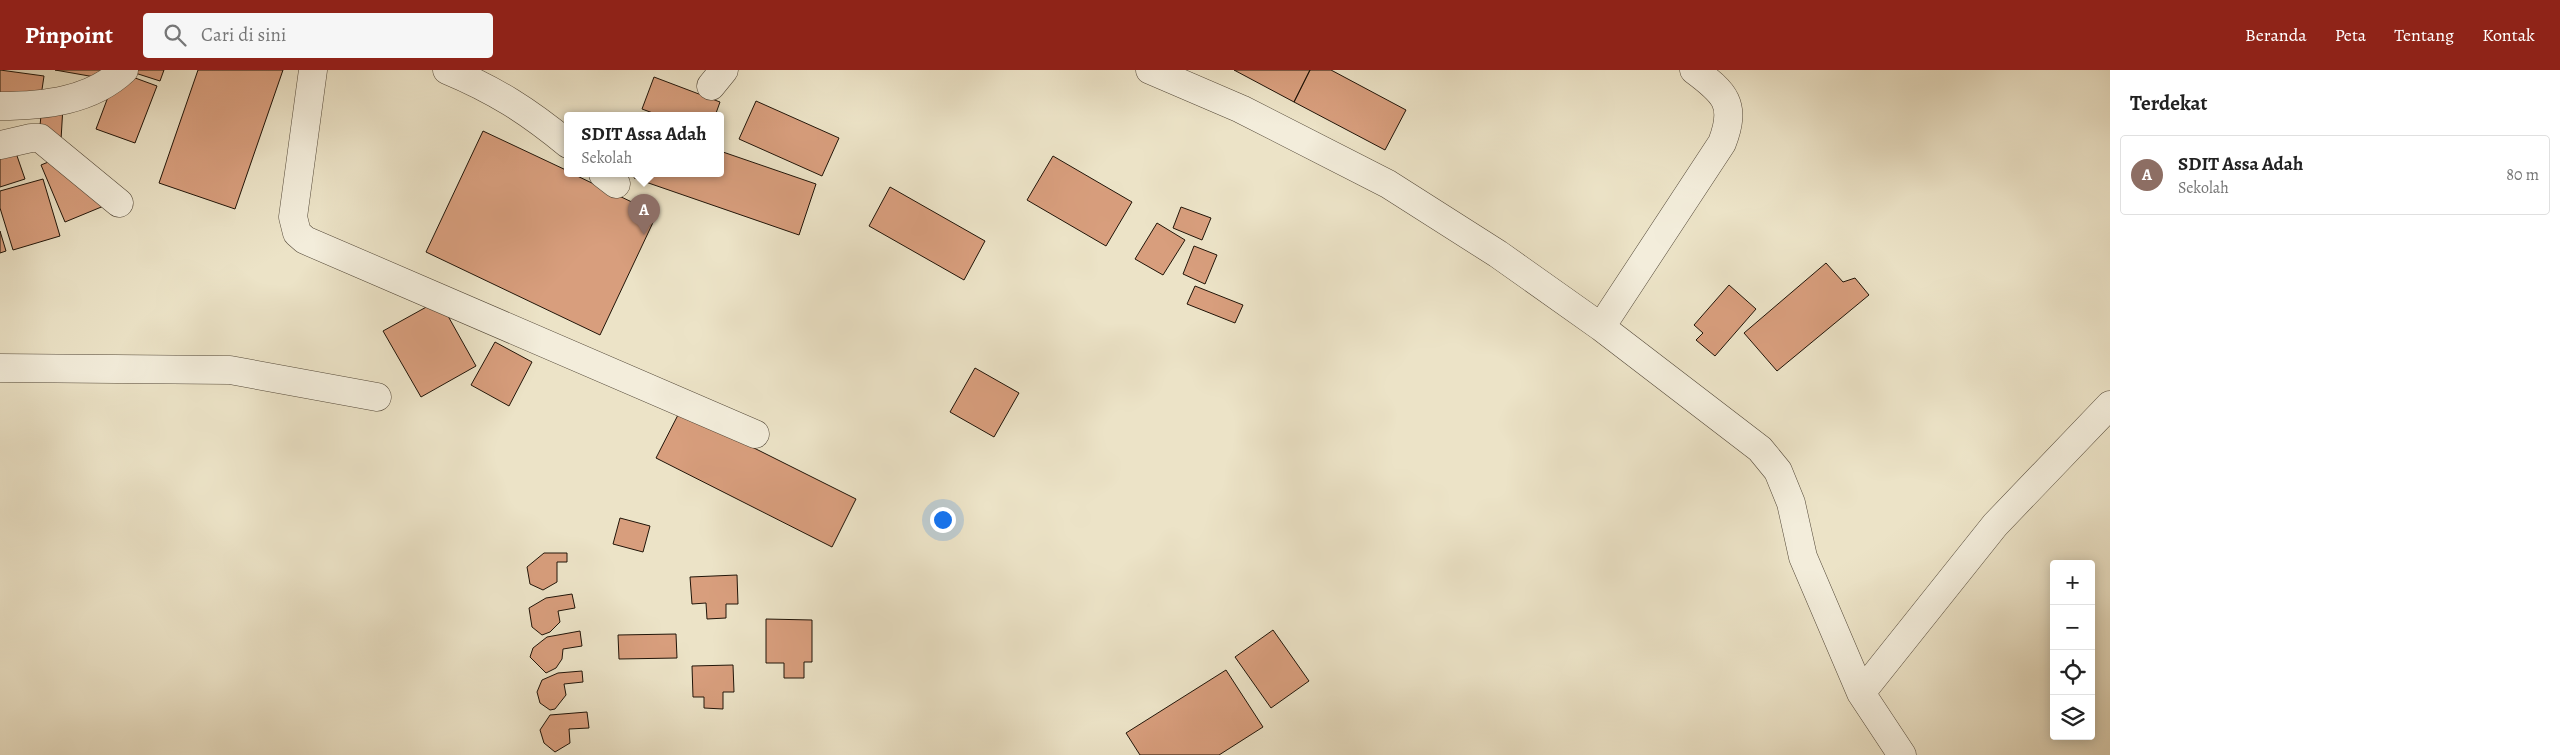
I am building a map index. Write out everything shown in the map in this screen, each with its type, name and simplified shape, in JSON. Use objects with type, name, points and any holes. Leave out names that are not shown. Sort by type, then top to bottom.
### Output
[{"type":"street","points":[[0,106],[50,103],[77,97],[111,83],[124,70]]},
{"type":"street","points":[[313,70],[293,217],[297,233],[305,240],[755,434]]},
{"type":"street","points":[[448,70],[508,98],[536,117],[564,141]]},
{"type":"street","points":[[1150,70],[1241,109],[1388,184],[1498,254],[1601,327],[1760,448],[1778,471],[1791,503],[1803,557],[1861,693],[1902,755]]},
{"type":"street","points":[[1601,327],[1722,143],[1728,126],[1729,111],[1724,98],[1713,84],[1694,70]]},
{"type":"street","points":[[0,145],[31,138],[40,138],[119,203]]},
{"type":"street","points":[[0,368],[230,370],[377,397]]},
{"type":"street","points":[[1861,693],[1996,525],[2110,405]]},
{"type":"building","points":[[0,70],[44,76],[40,103],[0,97]]},
{"type":"building","points":[[55,70],[114,70],[112,80]]},
{"type":"building","points":[[132,70],[164,70],[160,81],[132,72]]},
{"type":"building","points":[[198,70],[283,70],[235,209],[159,183]]},
{"type":"building","points":[[1234,70],[1310,70],[1294,102]]},
{"type":"building","points":[[1310,70],[1331,70],[1406,110],[1385,150],[1294,102]]},
{"type":"building","points":[[127,75],[157,86],[135,143],[96,129],[114,81]]},
{"type":"building","points":[[654,77],[720,102],[716,112],[650,112],[642,109]]},
{"type":"building","points":[[756,101],[839,138],[822,176],[739,139]]},
{"type":"building","points":[[42,104],[63,106],[61,140],[39,137]]},
{"type":"building","points":[[483,131],[564,169],[564,177],[579,177],[657,214],[600,335],[426,252]]},
{"type":"building","points":[[724,152],[816,184],[799,235],[634,178],[724,177]]},
{"type":"building","points":[[16,153],[25,179],[0,187],[0,158]]},
{"type":"building","points":[[1053,156],[1132,202],[1106,246],[1027,200]]},
{"type":"building","points":[[58,158],[111,203],[65,222],[41,165]]},
{"type":"building","points":[[43,179],[60,236],[13,250],[0,208],[0,191]]},
{"type":"building","points":[[890,187],[985,241],[964,280],[869,226]]},
{"type":"building","points":[[1181,207],[1211,218],[1202,240],[1173,228]]},
{"type":"building","points":[[1157,223],[1185,240],[1163,275],[1135,259]]},
{"type":"building","points":[[0,231],[6,251],[0,253]]},
{"type":"building","points":[[1194,246],[1217,255],[1205,284],[1183,274]]},
{"type":"building","points":[[1826,263],[1843,282],[1855,278],[1869,295],[1777,371],[1744,333]]},
{"type":"building","points":[[1729,285],[1756,309],[1715,356],[1696,340],[1703,333],[1694,325]]},
{"type":"building","points":[[1195,286],[1243,305],[1235,323],[1187,304]]},
{"type":"building","points":[[439,300],[476,366],[421,397],[383,331]]},
{"type":"building","points":[[495,342],[532,362],[509,406],[471,385]]},
{"type":"building","points":[[975,368],[1019,393],[994,437],[950,412]]},
{"type":"building","points":[[680,411],[856,499],[832,547],[656,458]]},
{"type":"building","points":[[620,518],[650,526],[643,552],[613,544]]},
{"type":"building","points":[[544,553],[567,553],[567,562],[557,562],[557,582],[543,590],[530,584],[527,567]]},
{"type":"building","points":[[737,575],[738,604],[726,604],[726,618],[707,619],[706,603],[692,604],[690,577]]},
{"type":"building","points":[[572,594],[575,608],[558,611],[560,622],[550,632],[542,635],[532,627],[529,608],[546,598]]},
{"type":"building","points":[[766,619],[812,620],[812,662],[804,662],[804,678],[784,678],[784,663],[766,663]]},
{"type":"building","points":[[1273,630],[1309,681],[1271,708],[1235,657]]},
{"type":"building","points":[[580,631],[582,646],[563,649],[562,659],[556,668],[546,673],[530,657],[533,648],[547,637]]},
{"type":"building","points":[[676,634],[677,658],[619,659],[618,635]]},
{"type":"building","points":[[733,665],[734,692],[723,692],[723,709],[704,708],[704,697],[693,697],[692,666]]},
{"type":"building","points":[[1226,670],[1263,727],[1219,755],[1140,755],[1126,733]]},
{"type":"building","points":[[582,671],[583,682],[564,684],[566,695],[555,709],[550,710],[540,703],[537,692],[542,680],[558,673]]},
{"type":"building","points":[[587,712],[589,728],[569,729],[570,743],[555,752],[544,743],[540,730],[550,715]]},
{"type":"place","name":"SDIT Assa Adah","points":[[644,235]]}]
